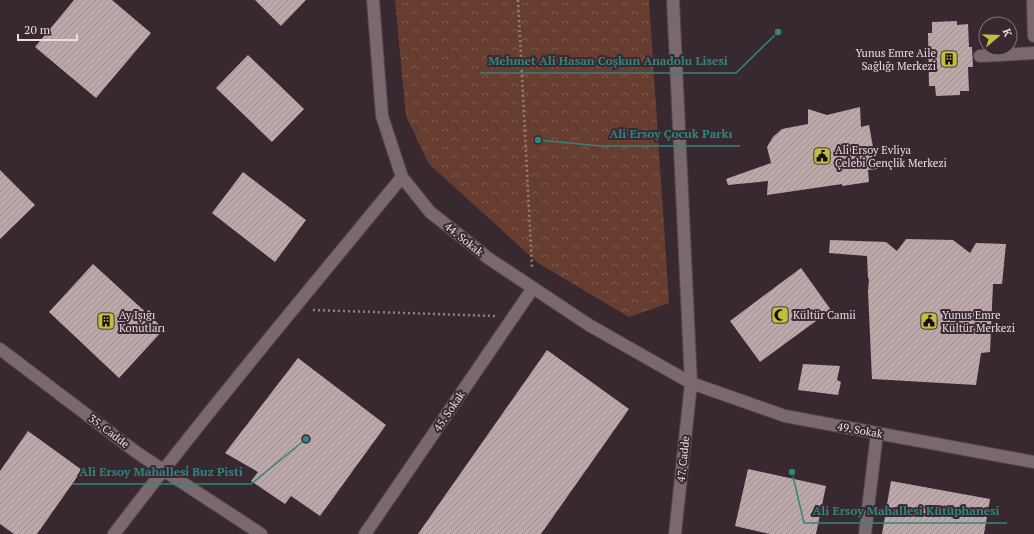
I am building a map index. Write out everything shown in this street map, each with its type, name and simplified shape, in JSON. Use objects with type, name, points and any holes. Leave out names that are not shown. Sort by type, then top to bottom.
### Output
[{"type":"street","name":"44. Sokak","points":[[373,0],[382,116],[402,178],[430,212],[488,258],[589,325],[691,383]]},
{"type":"street","name":"47. Cadde","points":[[673,0],[691,383],[675,534]]},
{"type":"street","points":[[1033,0],[1034,36]]},
{"type":"street","points":[[1018,53],[1034,52]]},
{"type":"street","points":[[114,534],[205,417],[402,178]]},
{"type":"street","name":"45. Sokak","points":[[365,534],[533,288]]},
{"type":"street","name":"35. Cadde","points":[[0,349],[136,452],[261,534]]},
{"type":"street","name":"49. Sokak","points":[[691,383],[785,416],[1034,462]]},
{"type":"street","points":[[865,534],[877,433]]},
{"type":"path","points":[[518,0],[533,288]]},
{"type":"path","points":[[310,310],[514,316]]},
{"type":"green space","points":[[395,0],[649,0],[669,303],[629,317],[538,263],[429,164],[406,116]]},
{"type":"building","points":[[74,0],[112,0],[151,33],[96,98],[35,47]]},
{"type":"building","points":[[255,0],[306,0],[281,26]]},
{"type":"building","name":"Yunus Emre Aile Sağlığı Merkezi","points":[[957,21],[957,25],[968,24],[969,47],[972,47],[973,67],[968,67],[969,91],[960,91],[960,95],[936,96],[935,86],[929,86],[928,33],[932,33],[932,22]]},
{"type":"building","points":[[248,55],[304,109],[272,142],[216,88]]},
{"type":"building","name":"Ali Ersoy Evliya Çelebi Gençlik Merkezi","points":[[860,107],[861,127],[869,125],[877,169],[868,170],[869,182],[842,186],[842,184],[767,195],[768,181],[728,185],[726,179],[771,163],[767,147],[773,137],[782,129],[808,124],[808,109],[827,115]]},
{"type":"building","points":[[0,170],[35,205],[0,239]]},
{"type":"building","points":[[243,172],[306,220],[275,262],[212,213]]},
{"type":"building","name":"Yunus Emre Kültür Merkezi","points":[[906,239],[953,240],[970,253],[976,243],[1006,244],[1002,284],[993,284],[990,352],[981,353],[976,385],[872,379],[867,256],[829,253],[830,240],[886,242],[897,251]]},
{"type":"building","name":"Ay Işığı Konutları","points":[[93,264],[164,329],[119,378],[49,312]]},
{"type":"building","name":"Kültür Camii","points":[[801,268],[831,310],[760,362],[730,321]]},
{"type":"building","points":[[547,350],[629,409],[541,534],[418,534]]},
{"type":"building","points":[[298,358],[386,425],[320,516],[291,496],[285,504],[251,481],[258,472],[225,453]]},
{"type":"building","points":[[803,364],[840,366],[837,380],[841,382],[838,395],[798,390]]},
{"type":"building","points":[[28,431],[82,470],[37,534],[14,534],[0,524],[0,471]]},
{"type":"building","points":[[748,469],[826,486],[816,534],[770,534],[735,526]]},
{"type":"building","points":[[891,481],[990,499],[984,534],[882,534]]},
{"type":"place","name":"Mehmet Ali Hasan Coşkun Anadolu Lisesi","points":[[778,32]]},
{"type":"place","name":"Yunus Emre Aile Sağlığı Merkezi","points":[[949,59]]},
{"type":"place","name":"Ali Ersoy Çocuk Parkı","points":[[538,140]]},
{"type":"place","name":"Ali Ersoy Evliya Çelebi Gençlik Merkezi","points":[[822,156]]},
{"type":"place","name":"Kültür Camii","points":[[780,315]]},
{"type":"place","name":"Ay Işığı Konutları","points":[[106,321]]},
{"type":"place","name":"Yunus Emre Kültür Merkezi","points":[[929,321]]},
{"type":"place","name":"Ali Ersoy Mahallesi̇ Buz Pisti","points":[[306,439]]},
{"type":"place","name":"Ali Ersoy Mahallesi Kütüphanesi","points":[[792,472]]}]
